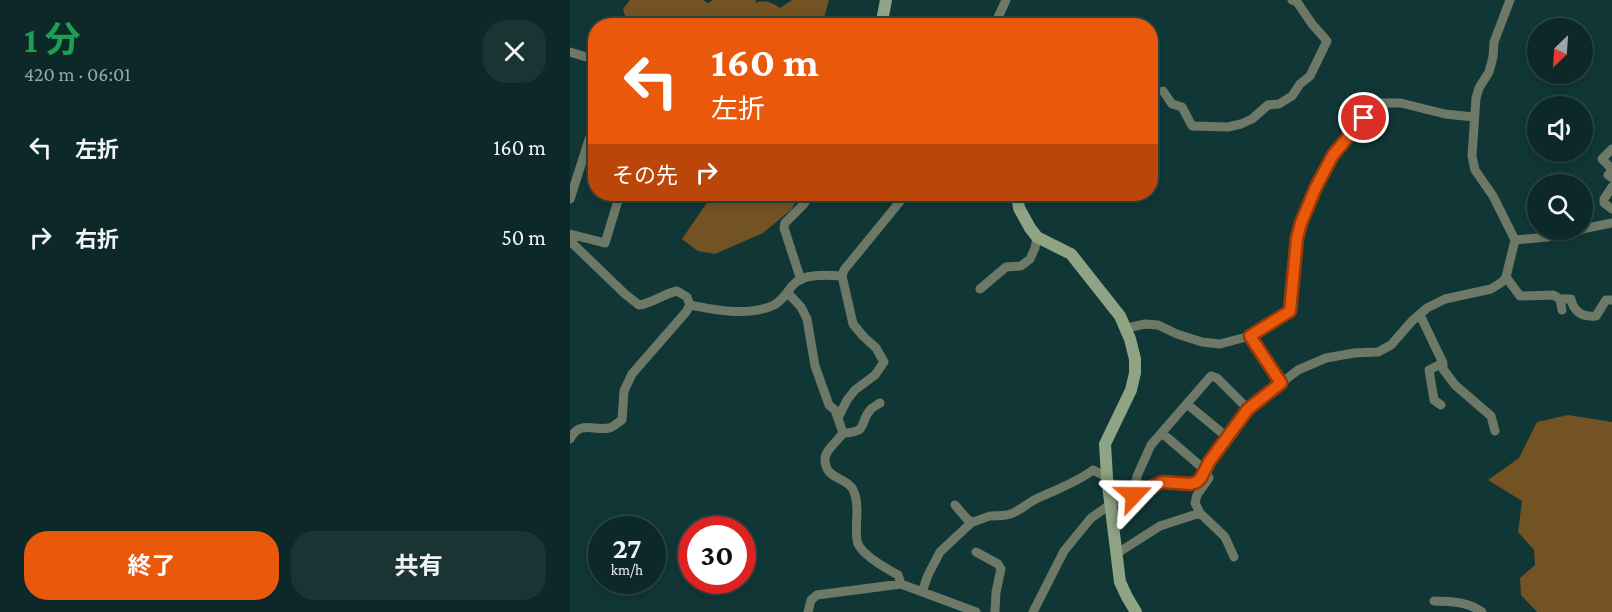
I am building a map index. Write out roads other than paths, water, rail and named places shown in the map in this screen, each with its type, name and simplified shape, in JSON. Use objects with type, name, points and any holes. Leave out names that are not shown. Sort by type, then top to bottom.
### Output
[{"type":"street","points":[[883,18],[886,0]]},
{"type":"street","points":[[998,18],[1006,0]]},
{"type":"street","points":[[1162,91],[1172,104],[1182,107],[1192,126],[1241,124],[1252,119],[1268,105],[1280,104],[1292,96],[1300,84],[1310,76],[1327,41],[1297,2],[1292,0]]},
{"type":"street","points":[[1033,612],[1064,552],[1092,518],[1111,504],[1162,482],[1191,484],[1197,482],[1248,409],[1298,370],[1326,358],[1378,352],[1391,345],[1427,308],[1445,299],[1491,289],[1506,277],[1515,240],[1493,196],[1475,170],[1472,156],[1476,98],[1489,72],[1494,42],[1510,0]]},
{"type":"street","points":[[570,52],[588,58]]},
{"type":"street","points":[[1126,328],[1145,324],[1158,325],[1177,334],[1220,344],[1250,336],[1290,311],[1297,238],[1301,223],[1333,155],[1364,118],[1381,103],[1401,103],[1445,114],[1474,117]]},
{"type":"street","points":[[570,199],[588,143]]},
{"type":"street","points":[[1612,149],[1602,159],[1612,169],[1608,174],[1612,178]]},
{"type":"street","points":[[1612,187],[1604,199],[1604,203],[1612,209]]},
{"type":"street","points":[[570,234],[605,243],[618,201]]},
{"type":"street","points":[[801,280],[784,228],[785,223],[806,201]]},
{"type":"street","points":[[838,418],[851,395],[874,375],[884,362],[876,348],[853,324],[842,276],[844,270],[901,201]]},
{"type":"street","points":[[1018,201],[1019,208],[1030,228],[1038,237],[1071,254],[1120,316],[1135,359],[1131,390],[1105,444],[1120,582],[1136,612]]},
{"type":"street","points":[[1593,227],[1612,223]]},
{"type":"street","points":[[980,289],[1006,267],[1022,266],[1030,259],[1038,237]]},
{"type":"street","points":[[1515,240],[1527,239]]},
{"type":"street","points":[[570,241],[639,305],[651,303],[666,293],[677,291],[687,297],[690,305]]},
{"type":"street","points":[[690,305],[735,311],[756,311],[773,305],[788,293],[794,283],[801,280],[822,274],[842,276]]},
{"type":"street","points":[[1506,277],[1520,296],[1553,295],[1571,299],[1572,306],[1579,314],[1587,317],[1596,316],[1606,300],[1612,300]]},
{"type":"street","points":[[788,293],[801,307],[807,319],[815,366],[829,405],[835,410],[843,433],[826,453],[825,462],[829,473],[852,488],[857,502],[857,542],[885,568],[898,575],[901,584]]},
{"type":"street","points":[[1560,298],[1562,309]]},
{"type":"street","points":[[570,439],[574,432],[581,428],[611,428],[622,420],[624,391],[632,374],[690,305]]},
{"type":"street","points":[[1420,315],[1443,363],[1443,369],[1455,385],[1491,416],[1495,431]]},
{"type":"street","points":[[1250,336],[1281,383]]},
{"type":"street","points":[[1441,405],[1434,400],[1429,370],[1443,363]]},
{"type":"street","points":[[1134,495],[1137,476],[1151,445],[1210,376],[1217,378],[1248,409]]},
{"type":"street","points":[[843,433],[861,429],[870,410],[880,403]]},
{"type":"street","points":[[1187,404],[1227,438]]},
{"type":"street","points":[[1162,433],[1204,470],[1209,478],[1195,502],[1200,513],[1225,537],[1234,557]]},
{"type":"street","points":[[922,592],[940,552],[972,522],[990,516],[1006,516],[1015,513],[1035,499],[1066,487],[1094,470],[1107,477]]},
{"type":"street","points":[[955,505],[972,522]]},
{"type":"street","points":[[1116,554],[1160,526],[1200,513]]},
{"type":"street","points":[[976,552],[998,564],[1001,569],[995,612]]},
{"type":"street","points":[[808,612],[811,600],[817,595],[901,584],[976,612]]},
{"type":"street","points":[[1434,601],[1459,602],[1482,612]]}]
